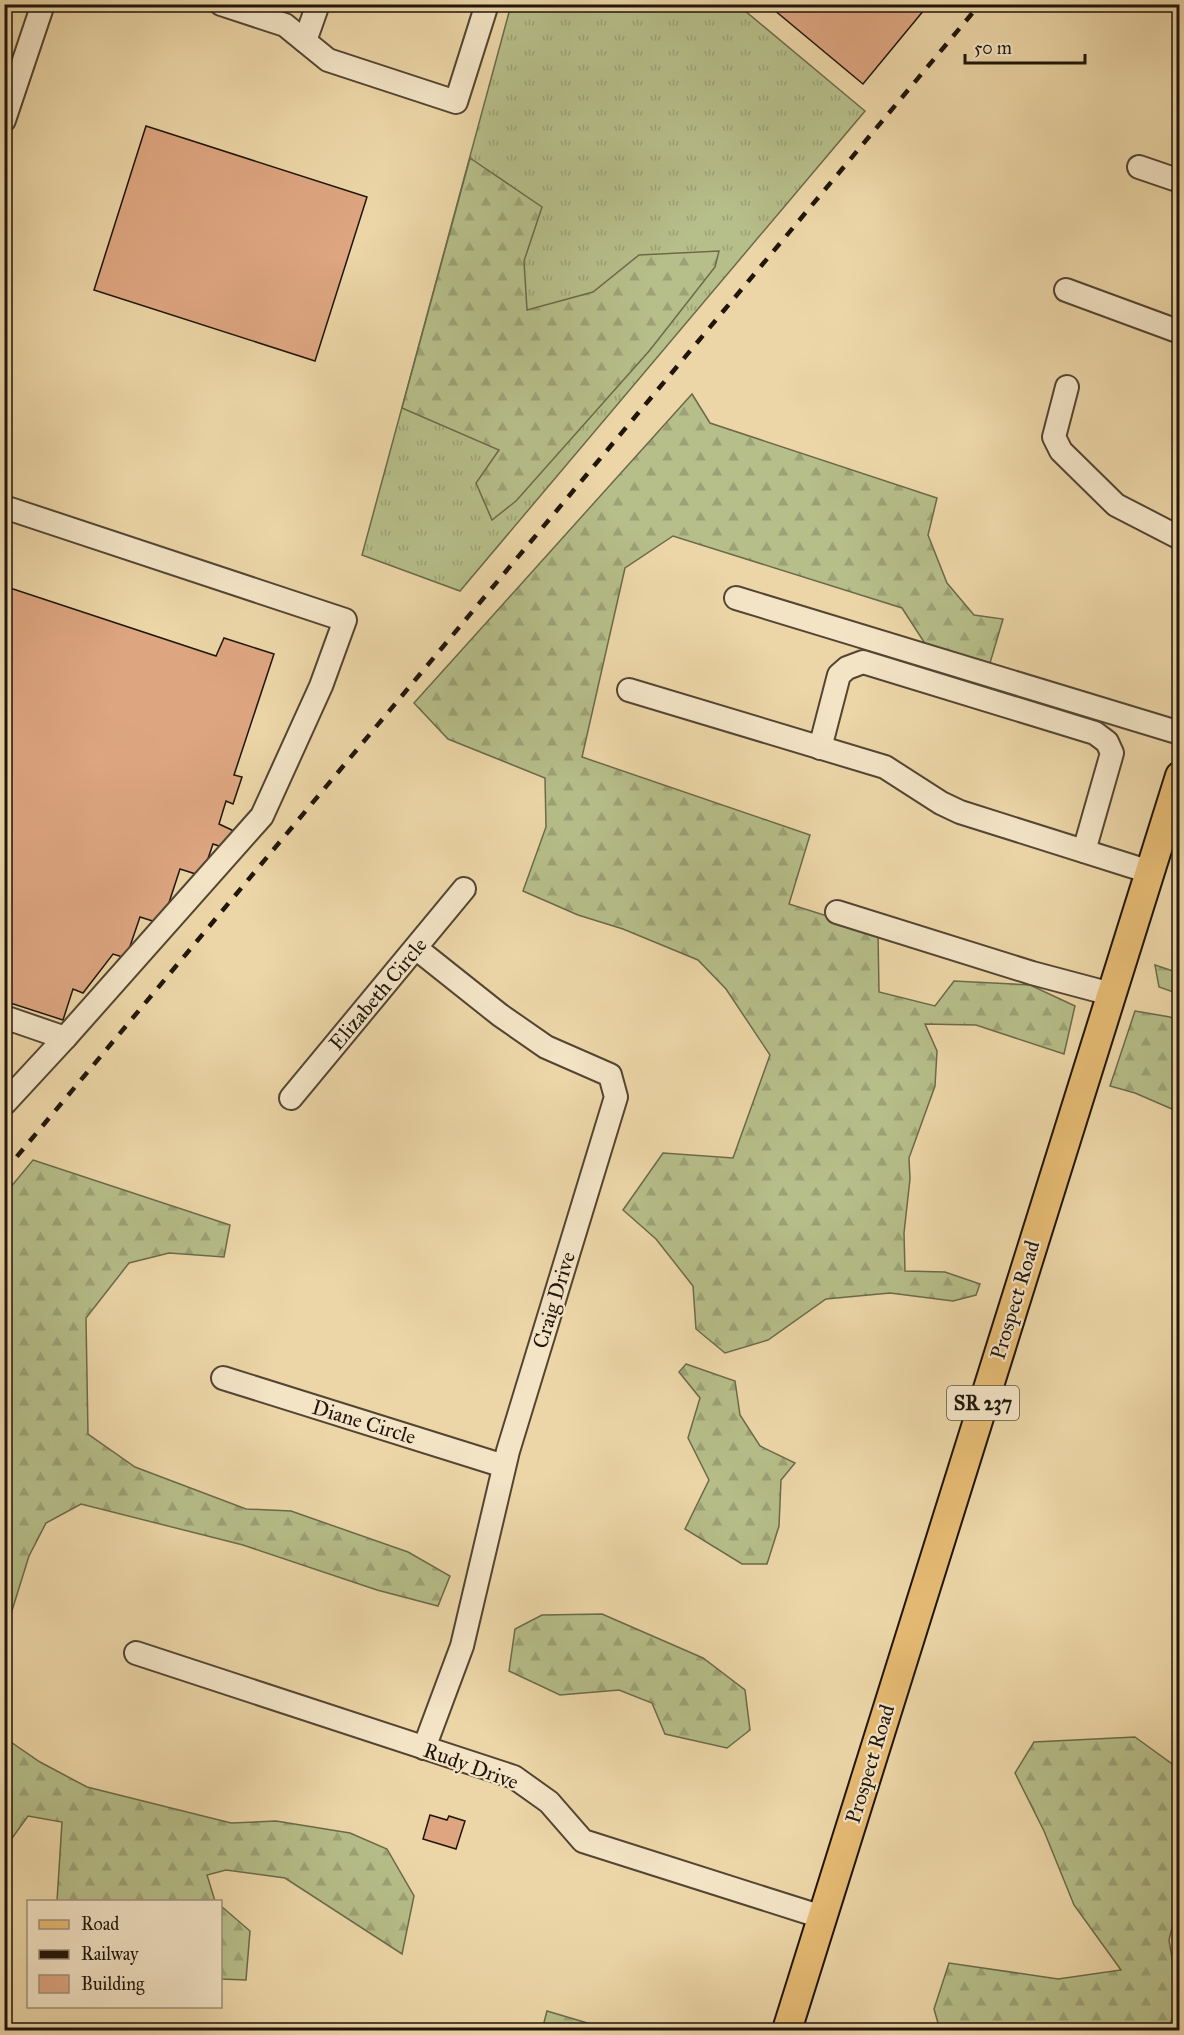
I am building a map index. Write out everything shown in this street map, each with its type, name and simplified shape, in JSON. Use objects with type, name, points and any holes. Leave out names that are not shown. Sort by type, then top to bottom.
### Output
[{"type":"main road","name":"Prospect Road","points":[[787,2031],[1179,776]]},
{"type":"street","points":[[4,120],[11,79],[43,4]]},
{"type":"street","points":[[221,4],[285,25],[328,60],[456,102],[487,4]]},
{"type":"street","points":[[305,40],[318,4]]},
{"type":"street","points":[[1139,167],[1179,181]]},
{"type":"street","points":[[1066,290],[1179,332]]},
{"type":"street","points":[[1067,387],[1054,437],[1061,451],[1116,505],[1179,538]]},
{"type":"street","points":[[4,507],[345,620],[321,686],[262,816],[4,1104]]},
{"type":"street","points":[[736,598],[1179,733]]},
{"type":"street","points":[[820,748],[839,675],[847,668],[862,662],[1095,733],[1107,742],[1112,753],[1084,851]]},
{"type":"street","points":[[629,690],[885,767],[941,803],[960,812],[1150,872]]},
{"type":"street","name":"Elizabeth Circle","points":[[291,1098],[417,949],[464,889]]},
{"type":"street","points":[[837,912],[1032,973],[1111,994]]},
{"type":"street","name":"Craig Drive","points":[[417,949],[500,1016],[546,1047],[610,1075],[616,1097],[504,1466],[462,1646],[424,1748]]},
{"type":"street","points":[[4,1017],[65,1038]]},
{"type":"street","name":"Diane Circle","points":[[223,1378],[504,1466]]},
{"type":"street","name":"Rudy Drive","points":[[136,1653],[513,1776],[549,1802],[583,1841],[822,1917]]},
{"type":"green space","points":[[511,5],[738,5],[865,111],[460,591],[362,555]]},
{"type":"green space","points":[[470,158],[542,207],[524,261],[527,310],[593,292],[639,255],[719,251],[715,267],[650,350],[516,501],[492,520],[476,483],[499,450],[402,408]]},
{"type":"green space","points":[[692,394],[710,423],[937,498],[928,535],[947,583],[974,615],[1003,619],[990,663],[926,645],[902,608],[673,536],[625,568],[582,757],[810,835],[789,904],[878,932],[879,992],[935,1006],[954,981],[1030,985],[1075,1006],[1064,1054],[976,1025],[925,1024],[937,1051],[935,1086],[909,1158],[910,1179],[904,1233],[905,1271],[945,1272],[980,1284],[976,1295],[953,1301],[890,1293],[826,1299],[768,1340],[725,1353],[696,1329],[693,1286],[656,1239],[623,1210],[663,1153],[733,1158],[770,1055],[726,989],[698,960],[623,929],[578,915],[523,891],[546,827],[545,778],[448,739],[414,703]]},
{"type":"green space","points":[[1155,965],[1179,973],[1179,994],[1159,987]]},
{"type":"green space","points":[[1135,1011],[1170,1017],[1179,1023],[1179,1112],[1135,1093],[1110,1086]]},
{"type":"green space","points":[[33,1160],[230,1225],[224,1257],[169,1253],[129,1263],[86,1318],[88,1434],[135,1467],[246,1509],[291,1511],[408,1552],[450,1576],[438,1606],[377,1590],[243,1545],[81,1504],[46,1523],[29,1556],[5,1633],[5,1194]]},
{"type":"green space","points":[[686,1364],[735,1381],[740,1415],[760,1446],[795,1463],[781,1480],[779,1526],[767,1564],[742,1564],[685,1529],[709,1480],[688,1438],[700,1398],[679,1372]]},
{"type":"green space","points":[[602,1614],[703,1658],[745,1690],[750,1730],[727,1748],[665,1734],[652,1703],[619,1690],[560,1695],[509,1671],[515,1629],[542,1615]]},
{"type":"green space","points":[[1135,1737],[1179,1769],[1179,1901],[1169,1940],[1179,2000],[1168,2030],[940,2030],[934,2009],[949,1963],[1058,1979],[1121,1970],[1074,1905],[1044,1831],[1015,1773],[1034,1742]]},
{"type":"green space","points":[[5,1738],[40,1762],[87,1787],[231,1823],[276,1821],[350,1833],[387,1849],[414,1896],[402,1954],[285,1878],[226,1870],[207,1875],[215,1900],[57,1900],[62,1822],[28,1816],[5,1848]]},
{"type":"green space","points":[[222,1907],[250,1931],[246,1980],[222,1979]]},
{"type":"green space","points":[[547,2011],[611,2030],[542,2030]]},
{"type":"building","points":[[767,4],[929,4],[863,84]]},
{"type":"building","points":[[146,126],[367,197],[315,361],[94,290]]},
{"type":"building","points":[[4,586],[216,656],[224,638],[274,654],[234,775],[242,777],[233,804],[226,801],[219,824],[234,831],[228,849],[213,844],[202,876],[180,869],[162,924],[140,917],[126,958],[113,954],[83,993],[73,989],[63,1020],[4,1001]]},
{"type":"building","points":[[430,1815],[447,1820],[449,1816],[465,1821],[456,1849],[423,1839]]},
{"type":"railway","points":[[4,1172],[980,4]]}]
